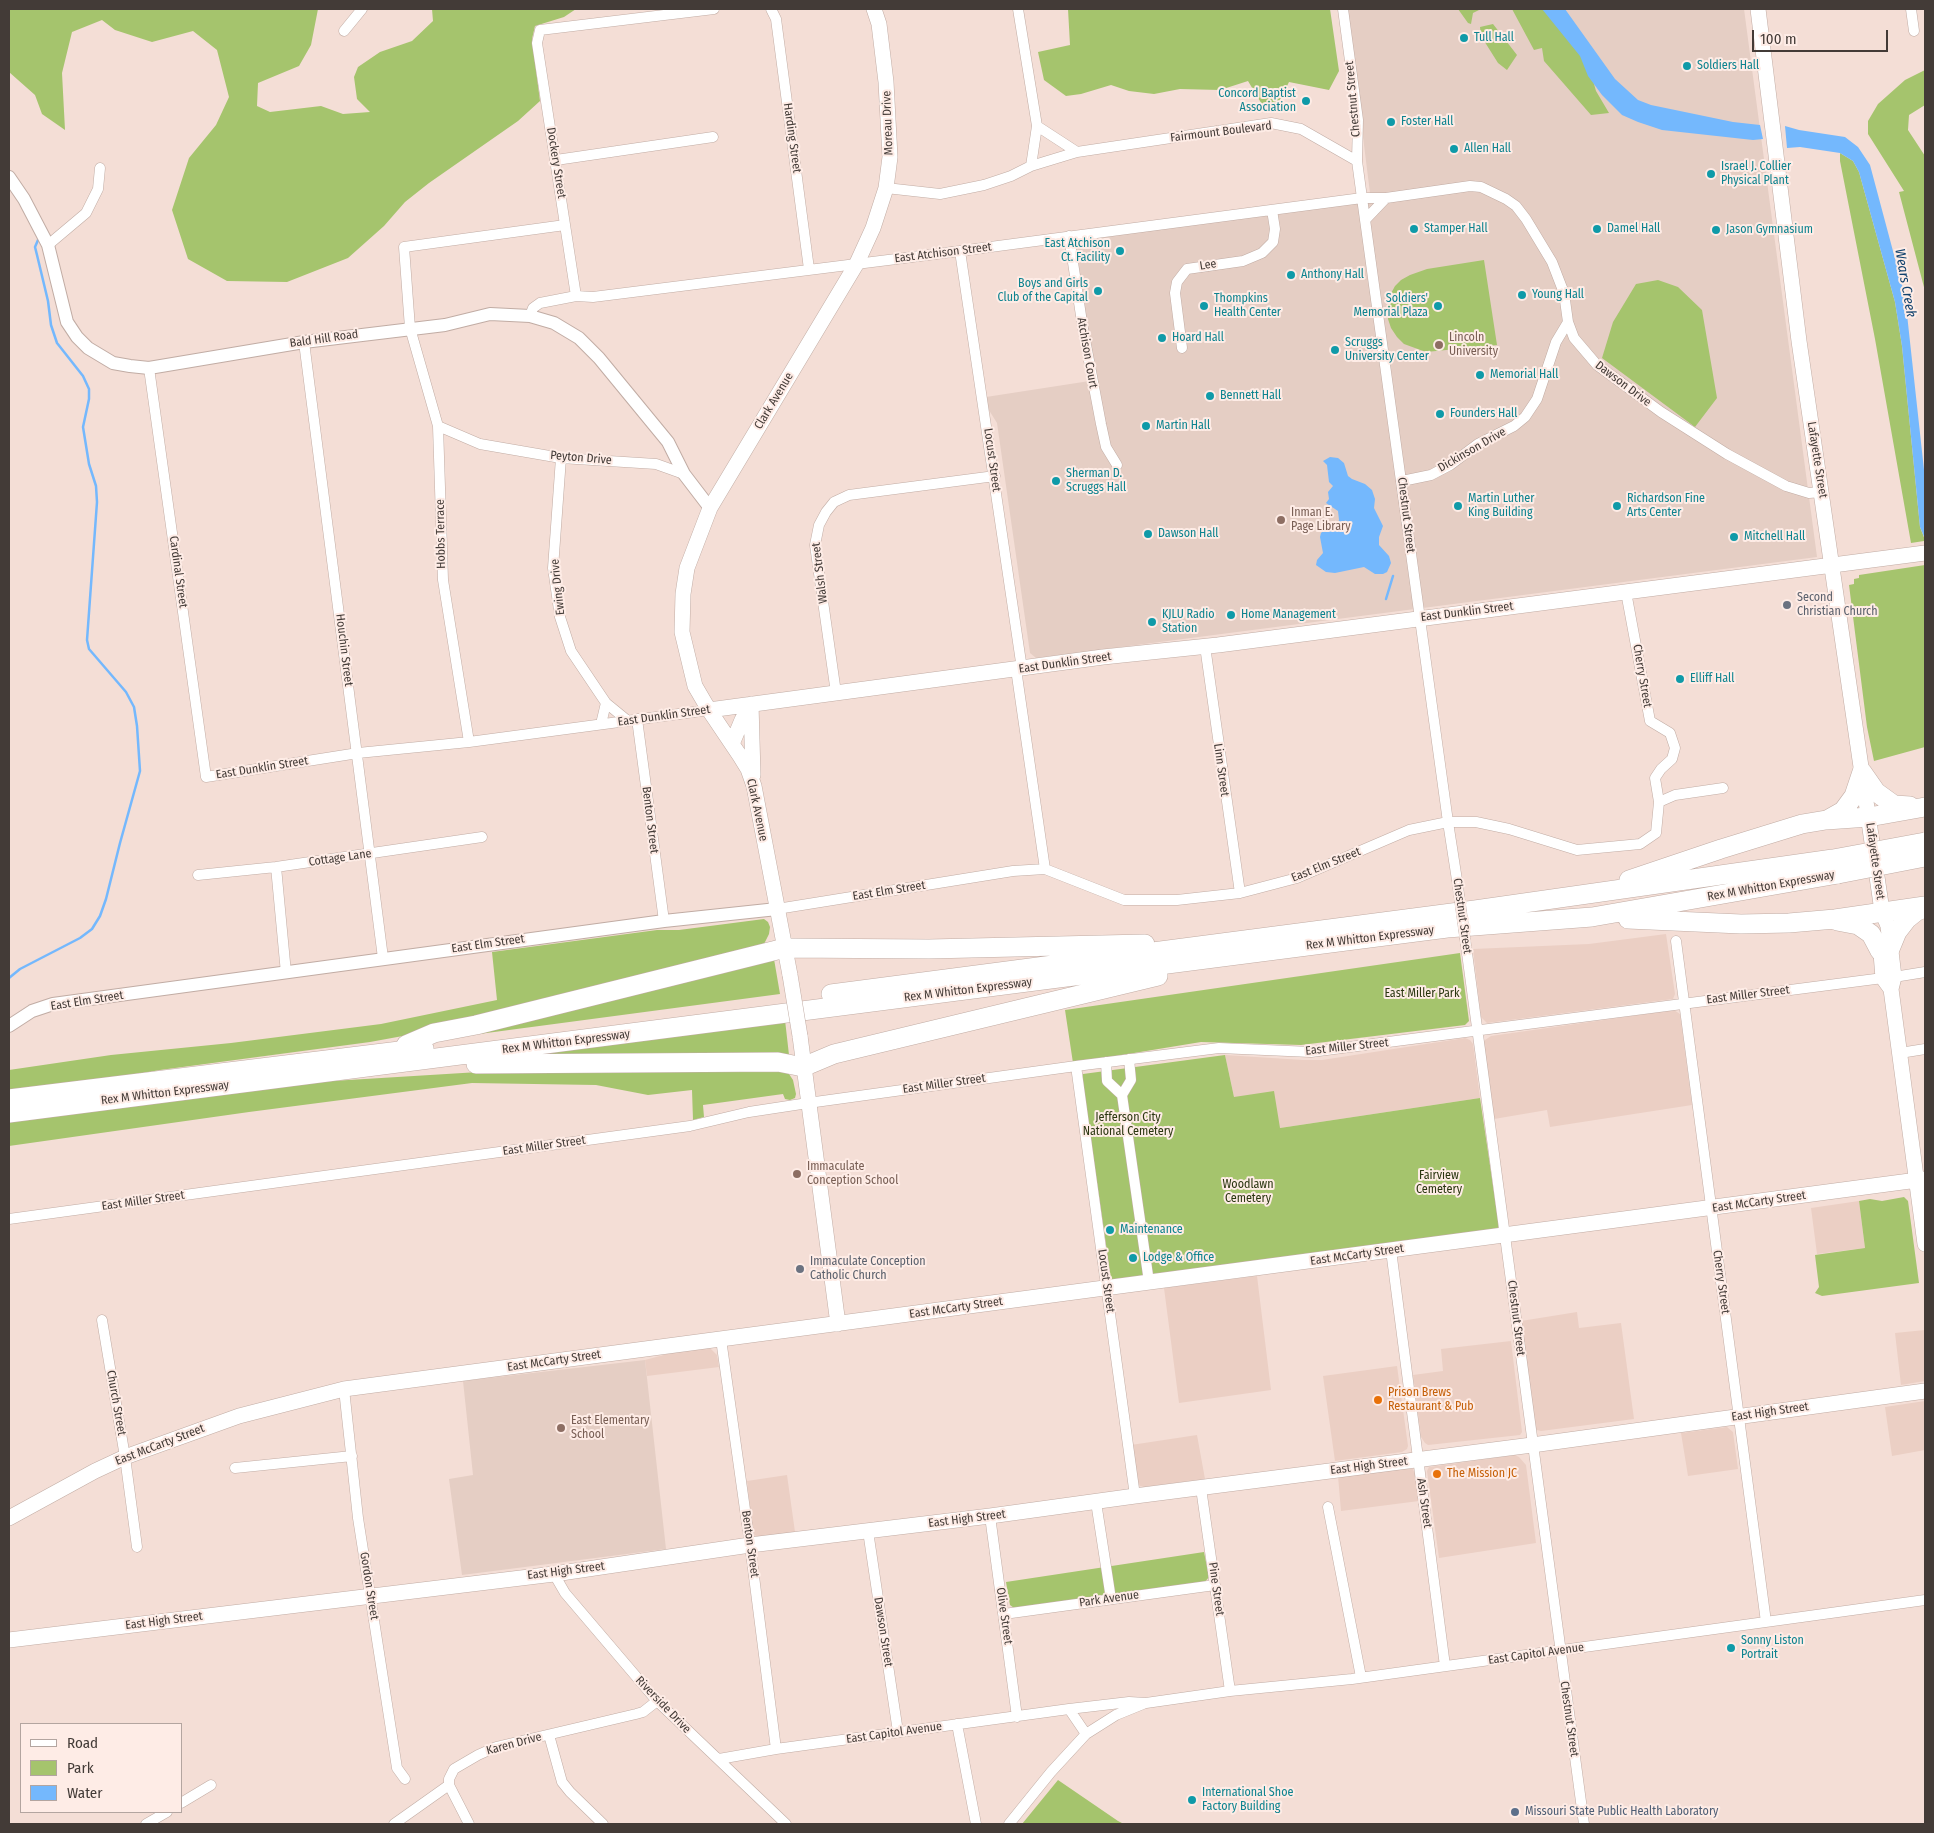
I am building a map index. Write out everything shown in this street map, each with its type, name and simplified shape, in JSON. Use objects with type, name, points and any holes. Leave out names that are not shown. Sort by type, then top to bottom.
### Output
[{"type":"highway","points":[[1862,772],[1876,792],[1894,804],[1923,807]]},
{"type":"highway","points":[[1826,820],[1843,811],[1854,796],[1862,772]]},
{"type":"highway","points":[[1587,894],[1802,824],[1868,817],[1923,807]]},
{"type":"highway","name":"Rex M Whitton Expressway","points":[[9,1099],[393,1058],[1230,957],[1447,928],[1592,917],[1836,867],[1925,842]]},
{"type":"highway","name":"Rex M Whitton Expressway","points":[[9,1113],[393,1058],[1587,894],[1925,857]]},
{"type":"highway","points":[[1592,917],[1741,924],[1828,920],[1925,907]]},
{"type":"highway","points":[[1828,920],[1858,925],[1871,934],[1886,950],[1906,919],[1917,910],[1925,907]]},
{"type":"highway","points":[[393,1058],[434,1034],[785,948],[929,949],[1134,943],[1194,947]]},
{"type":"highway","points":[[393,1058],[778,1062],[803,1067],[834,1054],[1230,957]]},
{"type":"main road","name":"Moreau Drive","points":[[857,263],[873,228],[886,188],[890,157],[886,82],[879,24],[874,9]]},
{"type":"main road","name":"Lafayette Street","points":[[1758,9],[1799,341],[1882,912],[1888,926],[1886,950],[1889,981],[1921,1180],[1925,1244]]},
{"type":"main road","name":"Clark Avenue","points":[[838,1324],[800,1036],[754,786],[748,769],[695,686],[682,632],[683,594],[687,568],[710,508],[857,263]]},
{"type":"main road","name":"East Dunklin Street","points":[[709,710],[1103,657],[1205,646],[1925,553]]},
{"type":"main road","points":[[732,744],[751,704]]},
{"type":"main road","points":[[751,704],[754,786]]},
{"type":"main road","name":"East McCarty Street","points":[[9,1518],[95,1470],[125,1457],[239,1416],[344,1389],[1921,1180]]},
{"type":"main road","name":"East High Street","points":[[9,1640],[554,1574],[750,1545],[990,1516],[1418,1460],[1925,1391]]},
{"type":"street","points":[[344,31],[362,9]]},
{"type":"street","name":"Dockery Street","points":[[576,296],[537,43],[540,30],[714,9]]},
{"type":"street","name":"Harding Street","points":[[771,9],[776,19],[809,269]]},
{"type":"street","points":[[1018,9],[1036,126],[1032,166]]},
{"type":"street","name":"Chestnut Street","points":[[1343,9],[1358,120],[1357,161],[1478,1031],[1584,1824]]},
{"type":"street","points":[[1911,9],[1914,30]]},
{"type":"street","name":"Fairmount Boulevard","points":[[886,188],[940,194],[984,185],[1032,166],[1077,152],[1271,124],[1301,129],[1357,161]]},
{"type":"street","points":[[1036,126],[1077,152]]},
{"type":"street","points":[[556,160],[713,137]]},
{"type":"street","points":[[48,245],[86,213],[98,189],[100,168]]},
{"type":"street","name":"Bald Hill Road","points":[[9,177],[24,199],[48,245],[67,322],[77,338],[88,348],[114,363],[149,368],[304,342],[445,325],[490,314],[530,316],[554,323],[579,338],[599,358],[668,442],[684,474]]},
{"type":"street","name":"Dawson Drive","points":[[1362,198],[1386,198],[1470,186],[1481,187],[1506,199],[1516,206],[1526,219],[1552,262],[1564,293],[1568,322],[1577,343],[1596,365],[1661,412],[1727,454],[1786,486],[1809,493],[1822,492]]},
{"type":"street","name":"East Atchison Street","points":[[530,316],[533,308],[540,303],[576,296],[593,297],[1362,198]]},
{"type":"street","points":[[1365,220],[1386,198]]},
{"type":"street","name":"Lee","points":[[1182,348],[1175,293],[1178,282],[1187,269],[1243,261],[1262,253],[1273,242],[1275,229],[1272,210]]},
{"type":"street","name":"Hobbs Terrace","points":[[469,742],[442,580],[440,534],[441,458],[438,426],[410,328],[404,247],[565,225]]},
{"type":"street","name":"Atchison Court","points":[[1069,236],[1100,424],[1106,447],[1117,465]]},
{"type":"street","name":"Locust Street","points":[[960,251],[995,476],[1045,869]]},
{"type":"street","name":"Dickinson Drive","points":[[1402,482],[1431,474],[1450,465],[1478,444],[1514,426],[1525,417],[1537,399],[1556,342],[1568,322]]},
{"type":"street","name":"Houchin Street","points":[[304,342],[383,958]]},
{"type":"street","name":"Cardinal Street","points":[[149,368],[206,777]]},
{"type":"street","name":"Peyton Drive","points":[[438,426],[480,444],[561,458],[656,464],[684,474]]},
{"type":"street","name":"Ewing Drive","points":[[561,458],[553,568],[560,617],[571,651],[606,703],[633,720]]},
{"type":"street","points":[[684,474],[710,508]]},
{"type":"street","name":"Walsh Street","points":[[836,693],[815,545],[819,524],[826,512],[834,502],[841,497],[849,495],[995,476]]},
{"type":"street","name":"Cherry Street","points":[[1626,592],[1650,721],[1670,733],[1675,748],[1672,759],[1661,769],[1655,778],[1659,802]]},
{"type":"street","name":"Linn Street","points":[[1205,646],[1240,893]]},
{"type":"street","points":[[601,724],[606,703]]},
{"type":"street","name":"East Dunklin Street","points":[[206,777],[358,753],[469,742],[709,710]]},
{"type":"street","name":"Benton Street","points":[[633,720],[664,921]]},
{"type":"street","points":[[1659,802],[1675,795],[1723,788]]},
{"type":"street","name":"East Elm Street","points":[[9,1026],[32,1011],[53,1004],[664,921],[777,909],[1013,871],[1045,869],[1124,900],[1177,900],[1240,893],[1297,878],[1409,830],[1448,822],[1476,822],[1508,829],[1577,850],[1640,844],[1656,833],[1659,802]]},
{"type":"street","name":"Cottage Lane","points":[[198,875],[276,867],[482,838]]},
{"type":"street","points":[[276,867],[286,973]]},
{"type":"street","name":"Cherry Street","points":[[1676,942],[1766,1622]]},
{"type":"street","name":"East Miller Street","points":[[9,1219],[690,1126],[749,1112],[1129,1059],[1218,1048],[1311,1052],[1684,1003],[1889,981],[1925,972]]},
{"type":"street","points":[[1900,1053],[1925,1049]]},
{"type":"street","points":[[1122,1096],[1131,1080],[1129,1059]]},
{"type":"street","points":[[1106,1062],[1107,1081],[1122,1096],[1149,1282]]},
{"type":"street","name":"Locust Street","points":[[1076,1066],[1135,1496]]},
{"type":"street","name":"Ash Street","points":[[1391,1250],[1445,1666]]},
{"type":"street","name":"Church Street","points":[[102,1320],[125,1457],[137,1547]]},
{"type":"street","name":"Benton Street","points":[[721,1339],[776,1749]]},
{"type":"street","name":"Gordon Street","points":[[344,1389],[358,1518],[397,1768],[405,1779]]},
{"type":"street","points":[[235,1468],[352,1456]]},
{"type":"street","name":"Pine Street","points":[[1201,1488],[1230,1691]]},
{"type":"street","points":[[1096,1502],[1111,1599]]},
{"type":"street","points":[[1328,1507],[1360,1678]]},
{"type":"street","name":"Olive Street","points":[[990,1516],[1017,1717]]},
{"type":"street","name":"Dawson Street","points":[[868,1531],[898,1732]]},
{"type":"street","name":"Riverside Drive","points":[[554,1574],[565,1593],[657,1701],[786,1824]]},
{"type":"street","name":"Park Avenue","points":[[1004,1614],[1215,1585]]},
{"type":"street","name":"East Capitol Avenue","points":[[719,1759],[776,1749],[1069,1709],[1129,1702],[1146,1703],[1230,1691],[1360,1678],[1925,1600]]},
{"type":"street","name":"Karen Drive","points":[[394,1824],[449,1785],[449,1779],[454,1769],[478,1755],[496,1747],[644,1712],[657,1701]]},
{"type":"street","name":"East Capitol Avenue","points":[[1009,1824],[1051,1772],[1086,1734],[1116,1716],[1146,1703]]},
{"type":"street","points":[[1069,1709],[1086,1734]]},
{"type":"street","points":[[957,1724],[976,1824]]},
{"type":"street","points":[[549,1735],[562,1782],[603,1824]]},
{"type":"street","points":[[182,1802],[211,1785]]},
{"type":"street","points":[[449,1785],[469,1824]]},
{"type":"street","points":[[146,1824],[164,1813]]},
{"type":"shaded area","name":"Lincoln University","points":[[1347,9],[1744,9],[1817,557],[1036,658],[1030,653],[997,423],[987,407],[986,397],[1096,380],[1085,324],[1075,241],[1371,201]]},
{"type":"shaded area","points":[[1666,934],[1675,994],[1673,999],[1487,1023],[1481,1017],[1473,949],[1589,944]]},
{"type":"shaded area","points":[[1674,1010],[1680,1014],[1692,1105],[1550,1127],[1547,1110],[1494,1119],[1483,1043],[1491,1036]]},
{"type":"shaded area","points":[[1465,1038],[1473,1044],[1480,1098],[1280,1128],[1234,1097],[1225,1055],[1322,1060]]},
{"type":"shaded area","points":[[1859,1201],[1865,1248],[1817,1254],[1811,1208]]},
{"type":"shaded area","points":[[1257,1276],[1271,1390],[1179,1403],[1164,1288]]},
{"type":"shaded area","points":[[1577,1312],[1579,1328],[1621,1323],[1634,1419],[1537,1430],[1533,1426],[1521,1321]]},
{"type":"shaded area","points":[[1925,1330],[1925,1381],[1901,1385],[1895,1333]]},
{"type":"shaded area","points":[[1511,1341],[1522,1432],[1520,1435],[1428,1445],[1425,1443],[1421,1437],[1413,1375],[1443,1371],[1441,1349]]},
{"type":"shaded area","points":[[710,1348],[717,1355],[719,1367],[647,1376],[645,1360],[671,1353]]},
{"type":"shaded area","name":"East Elementary School","points":[[645,1360],[666,1549],[462,1575],[449,1479],[473,1475],[463,1381]]},
{"type":"shaded area","points":[[1397,1366],[1407,1449],[1402,1452],[1335,1461],[1323,1376]]},
{"type":"shaded area","points":[[1925,1401],[1925,1450],[1892,1456],[1885,1407]]},
{"type":"shaded area","points":[[1727,1427],[1733,1432],[1738,1469],[1688,1476],[1681,1433]]},
{"type":"shaded area","points":[[1197,1435],[1205,1479],[1140,1486],[1131,1445]]},
{"type":"shaded area","points":[[1515,1455],[1526,1465],[1536,1543],[1439,1558],[1427,1471],[1429,1467]]},
{"type":"shaded area","points":[[1413,1469],[1415,1474],[1419,1501],[1341,1511],[1338,1476]]},
{"type":"shaded area","points":[[787,1475],[795,1532],[756,1536],[753,1533],[747,1481]]},
{"type":"green space","points":[[9,9],[318,9],[311,45],[299,66],[258,83],[257,106],[270,112],[321,106],[343,114],[370,112],[357,99],[354,77],[358,67],[380,52],[412,41],[433,21],[432,9],[576,9],[564,17],[535,26],[532,39],[540,101],[518,121],[405,202],[384,226],[348,258],[287,282],[227,281],[188,259],[172,210],[189,158],[216,125],[229,97],[217,50],[193,31],[152,42],[115,30],[102,20],[72,32],[62,73],[65,130],[42,114],[35,95],[9,72]]},
{"type":"green space","points":[[1068,9],[1330,9],[1339,71],[1329,90],[1289,82],[1278,104],[1263,106],[1248,81],[1220,90],[1180,89],[1154,94],[1129,91],[1111,85],[1081,94],[1066,96],[1044,80],[1038,52],[1070,45]]},
{"type":"green space","points":[[1458,9],[1481,9],[1473,13],[1471,24],[1468,23]]},
{"type":"green space","points":[[1512,9],[1556,9],[1581,38],[1596,91],[1609,113],[1591,115],[1544,61],[1542,48],[1534,50]]},
{"type":"green space","points":[[1493,24],[1517,55],[1507,70],[1498,63],[1481,36],[1480,27]]},
{"type":"green space","points":[[1925,70],[1925,105],[1909,115],[1908,130],[1925,156],[1925,291],[1899,192],[1904,191],[1868,134],[1868,121],[1878,104],[1905,80]]},
{"type":"green space","points":[[1840,153],[1853,161],[1859,172],[1895,302],[1902,346],[1920,527],[1924,541],[1911,543]]},
{"type":"green space","points":[[1484,260],[1497,345],[1426,352],[1404,344],[1397,337],[1388,319],[1388,299],[1395,286],[1401,280],[1427,269]]},
{"type":"green space","points":[[1658,280],[1678,287],[1702,310],[1717,398],[1695,427],[1602,358],[1613,322],[1636,284]]},
{"type":"green space","points":[[1925,565],[1925,747],[1874,761],[1867,727],[1849,585],[1854,584],[1854,579],[1859,578],[1859,575]]},
{"type":"green space","points":[[764,919],[770,927],[764,944],[452,1027],[370,1042],[160,1070],[9,1094],[9,1070],[111,1055],[231,1043],[381,1024],[497,1000],[492,952],[657,930],[679,930]]},
{"type":"green space","name":"East Miller Park","points":[[1460,953],[1469,1021],[1465,1025],[1301,1045],[1201,1042],[1073,1063],[1065,1010]]},
{"type":"green space","points":[[774,959],[780,994],[464,1036]]},
{"type":"green space","points":[[785,1020],[789,1055],[784,1058],[498,1057]]},
{"type":"green space","points":[[1225,1055],[1234,1097],[1274,1091],[1280,1128],[1480,1098],[1499,1226],[1496,1231],[1111,1279],[1082,1079],[1083,1074]]},
{"type":"green space","points":[[782,1070],[789,1074],[793,1080],[795,1098],[785,1099],[783,1094],[703,1105],[704,1117],[693,1120],[692,1090],[648,1095],[596,1085],[472,1083],[9,1146],[9,1120],[316,1082],[479,1072]]},
{"type":"green space","points":[[1904,1197],[1908,1201],[1919,1283],[1822,1296],[1815,1293],[1819,1287],[1815,1255],[1865,1248],[1859,1201],[1870,1199],[1882,1201]]},
{"type":"green space","points":[[1204,1552],[1209,1577],[1204,1583],[1014,1608],[1010,1605],[1006,1582]]},
{"type":"green space","points":[[1058,1780],[1118,1821],[1124,1824],[1022,1824]]},
{"type":"water","points":[[1542,9],[1565,9],[1615,79],[1638,100],[1651,105],[1733,122],[1760,125],[1763,139],[1753,140],[1662,130],[1622,115],[1602,95],[1588,76],[1580,56]]},
{"type":"water","points":[[1785,126],[1845,137],[1858,147],[1870,165],[1905,296],[1925,479],[1925,539],[1920,527],[1902,346],[1895,302],[1859,172],[1853,161],[1840,153],[1800,147],[1787,148]]},
{"type":"water","points":[[1330,457],[1338,458],[1344,463],[1348,476],[1365,484],[1372,490],[1375,499],[1374,508],[1383,526],[1379,537],[1379,545],[1389,556],[1391,563],[1387,572],[1383,574],[1375,574],[1364,567],[1335,573],[1326,572],[1316,565],[1317,560],[1323,553],[1321,533],[1326,528],[1338,523],[1339,520],[1338,511],[1326,503],[1329,499],[1328,492],[1333,486],[1329,482],[1327,465],[1323,461]]},
{"type":"waterway","points":[[9,978],[20,969],[80,938],[92,929],[100,916],[106,899],[140,771],[134,707],[126,692],[89,649],[87,640],[97,502],[96,486],[89,464],[83,427],[89,399],[89,389],[83,376],[57,343],[51,325],[48,301],[35,247],[38,240]]},
{"type":"waterway","points":[[1386,599],[1393,576]]},
{"type":"place","name":"Tull Hall","points":[[1464,38]]},
{"type":"place","name":"Soldiers Hall","points":[[1687,66]]},
{"type":"place","name":"Concord Baptist Association","points":[[1306,101]]},
{"type":"place","name":"Foster Hall","points":[[1391,122]]},
{"type":"place","name":"Allen Hall","points":[[1454,149]]},
{"type":"place","name":"Israel J. Collier Physical Plant","points":[[1711,174]]},
{"type":"place","name":"Stamper Hall","points":[[1414,229]]},
{"type":"place","name":"Damel Hall","points":[[1597,229]]},
{"type":"place","name":"Jason Gymnasium","points":[[1716,230]]},
{"type":"place","name":"East Atchison Ct. Facility","points":[[1120,251]]},
{"type":"place","name":"Anthony Hall","points":[[1291,275]]},
{"type":"place","name":"Boys and Girls Club of the Capital","points":[[1098,291]]},
{"type":"place","name":"Young Hall","points":[[1522,295]]},
{"type":"place","name":"Thompkins Health Center","points":[[1204,306]]},
{"type":"place","name":"Soldiers' Memorial Plaza","points":[[1438,306]]},
{"type":"place","name":"Hoard Hall","points":[[1162,338]]},
{"type":"place","name":"Lincoln University","points":[[1439,345]]},
{"type":"place","name":"Scruggs University Center","points":[[1335,350]]},
{"type":"place","name":"Memorial Hall","points":[[1480,375]]},
{"type":"place","name":"Bennett Hall","points":[[1210,396]]},
{"type":"place","name":"Founders Hall","points":[[1440,414]]},
{"type":"place","name":"Martin Hall","points":[[1146,426]]},
{"type":"place","name":"Sherman D. Scruggs Hall","points":[[1056,481]]},
{"type":"place","name":"Martin Luther King Building","points":[[1458,506]]},
{"type":"place","name":"Richardson Fine Arts Center","points":[[1617,506]]},
{"type":"place","name":"Inman E. Page Library","points":[[1281,520]]},
{"type":"place","name":"Dawson Hall","points":[[1148,534]]},
{"type":"place","name":"Mitchell Hall","points":[[1734,537]]},
{"type":"place","name":"Second Christian Church","points":[[1787,605]]},
{"type":"place","name":"Home Management","points":[[1231,615]]},
{"type":"place","name":"KJLU Radio Station","points":[[1152,622]]},
{"type":"place","name":"Elliff Hall","points":[[1680,679]]},
{"type":"place","name":"Immaculate Conception School","points":[[797,1174]]},
{"type":"place","name":"Maintenance","points":[[1110,1230]]},
{"type":"place","name":"Lodge & Office","points":[[1133,1258]]},
{"type":"place","name":"Immaculate Conception Catholic Church","points":[[800,1269]]},
{"type":"place","name":"Prison Brews Restaurant & Pub","points":[[1378,1400]]},
{"type":"place","name":"East Elementary School","points":[[561,1428]]},
{"type":"place","name":"The Mission JC","points":[[1437,1474]]},
{"type":"place","name":"Sonny Liston Portrait","points":[[1731,1648]]},
{"type":"place","name":"International Shoe Factory Building","points":[[1192,1800]]},
{"type":"place","name":"Missouri State Public Health Laboratory","points":[[1515,1812]]},
{"type":"water label","name":"Wears Creek","points":[[1905,283]]},
{"type":"park label","name":"Jefferson City National Cemetery","points":[[1128,1125]]},
{"type":"park label","name":"Fairview Cemetery","points":[[1439,1183]]},
{"type":"park label","name":"Woodlawn Cemetery","points":[[1248,1192]]}]
